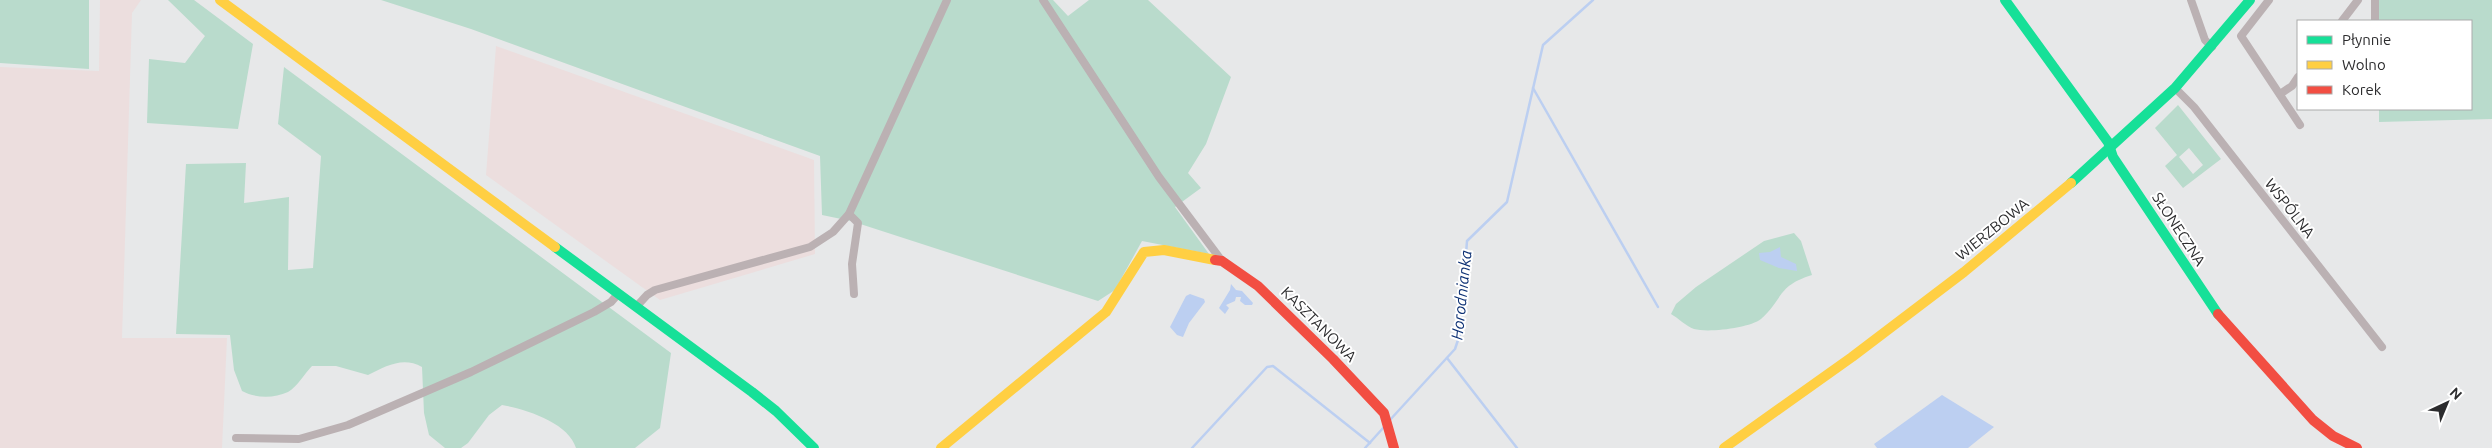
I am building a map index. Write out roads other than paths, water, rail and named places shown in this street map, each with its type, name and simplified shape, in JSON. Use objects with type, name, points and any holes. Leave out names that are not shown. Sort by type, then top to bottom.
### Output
[{"type":"street","points":[[220,0],[776,411],[814,448]]},
{"type":"street","points":[[636,307],[647,295],[655,290],[810,247],[834,232],[849,214],[947,0]]},
{"type":"street","points":[[1043,0],[1154,169],[1222,261]]},
{"type":"street","name":"SŁONECZNA","points":[[2005,0],[2108,142],[2111,150],[2220,317],[2313,420],[2333,436],[2357,448]]},
{"type":"street","points":[[2191,0],[2205,40],[2212,47]]},
{"type":"street","name":"WIERZBOWA","points":[[1724,448],[1852,357],[1964,272],[2111,150],[2175,88],[2212,47],[2250,0]]},
{"type":"street","points":[[2241,36],[2269,0]]},
{"type":"street","points":[[2343,20],[2358,0]]},
{"type":"street","points":[[2375,0],[2375,20]]},
{"type":"street","points":[[2229,26],[2241,36],[2300,125]]},
{"type":"street","points":[[2280,94],[2292,86],[2297,79]]},
{"type":"street","name":"WSPÓLNA","points":[[2175,88],[2194,107],[2382,347]]},
{"type":"street","points":[[849,214],[858,223],[852,264],[854,294]]},
{"type":"street","points":[[941,448],[1106,312],[1144,252],[1151,249],[1164,250],[1222,261]]},
{"type":"street","name":"KASZTANOWA","points":[[1222,261],[1240,272],[1275,300],[1333,359],[1386,417],[1394,448]]},
{"type":"street","points":[[236,438],[299,439],[348,425],[462,376],[594,312],[611,302],[618,294]]},
{"type":"water","points":[[1780,247],[1781,257],[1796,264],[1797,271],[1779,268],[1760,260],[1759,253],[1770,252]]},
{"type":"water","points":[[1231,284],[1236,290],[1242,291],[1253,303],[1252,305],[1245,305],[1240,301],[1241,297],[1236,297],[1235,301],[1226,305],[1229,308],[1225,314],[1219,308],[1230,290]]},
{"type":"water","points":[[1190,294],[1204,299],[1205,302],[1189,323],[1183,337],[1177,335],[1170,327],[1186,296]]},
{"type":"water","points":[[1942,395],[1994,427],[1968,448],[1877,448],[1874,444]]},
{"type":"waterway","name":"Horodnianka","points":[[1389,421],[1455,349],[1460,334],[1467,241],[1507,202],[1543,45],[1593,0]]},
{"type":"waterway","points":[[1533,88],[1658,307]]},
{"type":"waterway","points":[[1447,358],[1517,448]]},
{"type":"waterway","points":[[1192,448],[1267,367],[1273,366],[1370,443]]},
{"type":"waterway","name":"Horodnianka","points":[[1365,448],[1384,427]]}]
